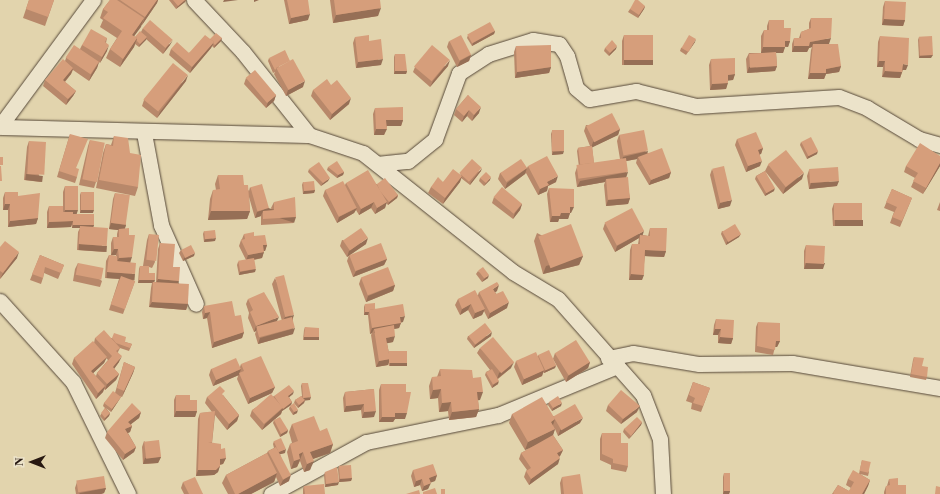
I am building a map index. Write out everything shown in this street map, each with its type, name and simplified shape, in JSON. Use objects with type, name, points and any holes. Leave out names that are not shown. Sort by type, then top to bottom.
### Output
[{"type":"street","points":[[0,127],[93,0]]},
{"type":"street","points":[[194,0],[243,52],[309,135]]},
{"type":"street","points":[[378,164],[408,161],[435,139],[459,72],[488,54],[533,40],[559,44],[567,56],[576,88],[589,99],[636,91],[696,106],[759,100],[839,97],[867,108],[919,139],[940,145]]},
{"type":"street","points":[[0,127],[144,133],[309,135],[363,153],[513,272],[558,299],[612,362],[631,378],[652,413],[660,439],[663,494]]},
{"type":"street","points":[[144,133],[161,225],[196,304]]},
{"type":"street","points":[[0,301],[73,382],[128,494]]},
{"type":"street","points":[[271,494],[366,442],[498,415],[612,362],[640,353],[699,364],[792,363],[940,388]]},
{"type":"building","points":[[29,0],[54,0],[48,17],[26,9]]},
{"type":"building","points":[[110,0],[117,0],[144,18],[132,35],[137,38],[123,59],[110,49],[122,31],[103,18],[108,12],[103,9]]},
{"type":"building","points":[[120,0],[157,0],[145,17]]},
{"type":"building","points":[[173,0],[185,0],[178,6]]},
{"type":"building","points":[[287,0],[308,0],[310,14],[291,18]]},
{"type":"building","points":[[334,0],[380,0],[381,8],[336,15]]},
{"type":"building","points":[[635,0],[638,0],[645,6],[639,15],[630,9]]},
{"type":"building","points":[[885,1],[906,2],[905,20],[884,19]]},
{"type":"building","points":[[811,18],[832,18],[831,38],[810,42],[809,46],[794,46],[794,38],[801,38],[801,32],[811,28]]},
{"type":"building","points":[[150,20],[173,40],[165,48],[143,28]]},
{"type":"building","points":[[769,20],[784,20],[784,28],[791,28],[790,41],[785,41],[785,47],[763,47],[764,30],[769,30]]},
{"type":"building","points":[[490,22],[495,31],[472,43],[467,35]]},
{"type":"building","points":[[91,29],[107,38],[105,42],[109,45],[102,57],[82,45]]},
{"type":"building","points":[[140,31],[147,37],[140,44],[135,37]]},
{"type":"building","points":[[216,33],[222,38],[215,45],[210,39]]},
{"type":"building","points":[[205,35],[214,42],[192,67],[171,49],[177,42],[189,53]]},
{"type":"building","points":[[369,35],[369,41],[381,39],[383,59],[358,62],[355,37]]},
{"type":"building","points":[[461,35],[471,55],[459,61],[449,41]]},
{"type":"building","points":[[624,35],[653,35],[653,60],[624,60]]},
{"type":"building","points":[[689,35],[696,39],[688,52],[682,48]]},
{"type":"building","points":[[880,36],[909,38],[908,65],[903,64],[902,72],[885,71],[885,61],[879,61]]},
{"type":"building","points":[[932,36],[933,55],[920,56],[919,37]]},
{"type":"building","points":[[612,40],[617,46],[610,53],[605,48]]},
{"type":"building","points":[[813,44],[838,44],[841,66],[826,69],[826,73],[810,73]]},
{"type":"building","points":[[74,45],[99,62],[90,74],[66,57]]},
{"type":"building","points":[[432,45],[450,60],[432,81],[414,66]]},
{"type":"building","points":[[551,45],[551,67],[517,72],[516,46]]},
{"type":"building","points":[[285,50],[290,61],[276,68],[275,70],[269,58]]},
{"type":"building","points":[[776,52],[777,66],[750,68],[749,54]]},
{"type":"building","points":[[395,54],[405,54],[407,71],[395,71]]},
{"type":"building","points":[[735,58],[735,74],[728,75],[728,83],[712,84],[711,59]]},
{"type":"building","points":[[63,59],[73,68],[63,80],[76,91],[68,99],[45,80]]},
{"type":"building","points":[[293,59],[305,81],[289,90],[276,68]]},
{"type":"building","points":[[173,63],[188,75],[158,111],[143,100]]},
{"type":"building","points":[[255,70],[276,95],[267,103],[246,78]]},
{"type":"building","points":[[327,79],[331,85],[337,80],[351,98],[332,114],[313,90]]},
{"type":"building","points":[[468,95],[481,107],[474,115],[469,110],[464,116],[456,109]]},
{"type":"building","points":[[403,107],[403,120],[386,120],[387,129],[376,129],[375,108]]},
{"type":"building","points":[[612,113],[620,129],[594,142],[586,126]]},
{"type":"building","points":[[552,130],[564,130],[564,151],[552,151]]},
{"type":"building","points":[[644,130],[648,151],[623,155],[619,135]]},
{"type":"building","points":[[756,132],[763,148],[758,150],[762,161],[748,166],[737,139]]},
{"type":"building","points":[[70,134],[88,139],[76,168],[79,169],[77,177],[59,171]]},
{"type":"building","points":[[114,136],[128,138],[130,153],[141,155],[138,187],[99,180],[106,144],[113,146]]},
{"type":"building","points":[[811,137],[818,151],[808,156],[801,142]]},
{"type":"building","points":[[90,140],[105,143],[97,182],[82,179]]},
{"type":"building","points":[[29,141],[46,142],[44,175],[27,174]]},
{"type":"building","points":[[920,143],[940,156],[940,163],[926,188],[913,181],[918,173],[906,166]]},
{"type":"building","points":[[592,146],[594,163],[580,165],[578,148]]},
{"type":"building","points":[[662,148],[671,172],[651,180],[638,157]]},
{"type":"building","points":[[786,150],[804,173],[786,187],[768,164]]},
{"type":"building","points":[[547,156],[558,176],[547,182],[549,185],[540,189],[528,166]]},
{"type":"building","points":[[0,157],[3,157],[3,165],[0,165]]},
{"type":"building","points":[[626,158],[628,172],[578,179],[576,165]]},
{"type":"building","points":[[472,159],[482,168],[469,182],[459,173]]},
{"type":"building","points":[[521,159],[527,168],[506,182],[500,173]]},
{"type":"building","points":[[337,161],[344,172],[338,175],[328,167]]},
{"type":"building","points":[[319,162],[330,178],[323,183],[309,169]]},
{"type":"building","points":[[1,166],[2,181],[0,181]]},
{"type":"building","points":[[724,166],[732,200],[720,203],[712,169]]},
{"type":"building","points":[[838,167],[839,181],[810,183],[809,169]]},
{"type":"building","points":[[453,169],[462,176],[445,198],[431,187],[438,177],[443,182]]},
{"type":"building","points":[[368,170],[387,202],[377,208],[374,202],[361,209],[346,183]]},
{"type":"building","points":[[765,171],[775,188],[766,193],[756,176]]},
{"type":"building","points":[[486,172],[491,177],[486,183],[480,178]]},
{"type":"building","points":[[218,175],[243,175],[244,185],[248,185],[250,211],[211,211],[213,190],[220,189]]},
{"type":"building","points":[[628,177],[630,198],[608,200],[606,179]]},
{"type":"building","points":[[385,178],[398,195],[389,202],[380,191],[377,184]]},
{"type":"building","points":[[314,181],[315,190],[304,191],[303,182]]},
{"type":"building","points":[[343,181],[357,208],[339,217],[325,190]]},
{"type":"building","points":[[262,184],[269,208],[257,211],[250,187]]},
{"type":"building","points":[[65,186],[78,186],[78,210],[65,210]]},
{"type":"building","points":[[502,187],[522,204],[514,214],[494,197]]},
{"type":"building","points":[[549,188],[574,189],[574,207],[570,207],[570,213],[561,213],[560,216],[552,216]]},
{"type":"building","points":[[892,189],[912,198],[902,221],[892,217],[897,207],[886,202]]},
{"type":"building","points":[[5,192],[18,192],[18,196],[40,193],[38,218],[10,221],[10,204],[5,204]]},
{"type":"building","points":[[81,192],[94,192],[94,210],[81,210]]},
{"type":"building","points":[[115,193],[130,195],[126,225],[111,223]]},
{"type":"building","points":[[295,197],[296,217],[263,219],[263,211],[274,210],[274,202]]},
{"type":"building","points":[[834,203],[862,203],[862,220],[834,220]]},
{"type":"building","points":[[49,206],[63,206],[63,212],[73,212],[73,221],[49,222]]},
{"type":"building","points":[[632,208],[644,231],[617,246],[605,223]]},
{"type":"building","points":[[73,214],[94,214],[94,225],[73,225]]},
{"type":"building","points":[[571,224],[583,256],[551,268],[538,237]]},
{"type":"building","points":[[735,224],[741,234],[728,242],[722,232]]},
{"type":"building","points":[[80,226],[108,228],[107,246],[79,244]]},
{"type":"building","points":[[129,228],[129,235],[135,235],[132,257],[119,258],[118,249],[114,249],[113,237],[119,237],[119,229]]},
{"type":"building","points":[[361,228],[368,238],[350,250],[343,241]]},
{"type":"building","points":[[650,228],[667,228],[666,251],[645,250],[644,275],[631,274],[632,244],[640,244],[640,235],[650,236]]},
{"type":"building","points":[[215,230],[216,238],[205,239],[204,231]]},
{"type":"building","points":[[254,232],[254,236],[265,235],[267,245],[263,245],[264,252],[248,255],[241,240],[245,239],[244,234]]},
{"type":"building","points":[[149,234],[159,235],[156,261],[146,260]]},
{"type":"building","points":[[5,241],[19,252],[3,273],[0,271],[0,247]]},
{"type":"building","points":[[160,243],[175,244],[173,267],[180,267],[179,281],[158,279]]},
{"type":"building","points":[[381,243],[387,259],[355,271],[349,255]]},
{"type":"building","points":[[191,245],[195,253],[185,258],[181,250]]},
{"type":"building","points":[[806,245],[825,246],[824,264],[805,263]]},
{"type":"building","points":[[40,255],[64,265],[61,273],[45,267],[43,278],[32,274]]},
{"type":"building","points":[[109,255],[117,256],[117,261],[136,263],[135,274],[107,272]]},
{"type":"building","points":[[254,258],[256,269],[240,272],[238,261]]},
{"type":"building","points":[[78,263],[104,268],[101,280],[76,275]]},
{"type":"building","points":[[140,266],[149,266],[149,273],[155,273],[155,280],[139,280]]},
{"type":"building","points":[[388,267],[395,285],[368,295],[361,277]]},
{"type":"building","points":[[483,267],[489,275],[484,279],[478,271]]},
{"type":"building","points":[[284,275],[294,315],[285,317],[275,277]]},
{"type":"building","points":[[121,276],[135,281],[125,309],[111,304]]},
{"type":"building","points":[[153,282],[189,284],[188,304],[152,302]]},
{"type":"building","points":[[497,282],[499,285],[493,289],[496,294],[503,291],[509,302],[490,313],[479,292]]},
{"type":"building","points":[[475,290],[485,309],[475,313],[471,304],[462,309],[458,299]]},
{"type":"building","points":[[264,292],[279,317],[256,326],[250,312],[253,310],[248,299]]},
{"type":"building","points":[[232,301],[235,316],[241,315],[244,332],[214,342],[210,312],[205,313],[204,306]]},
{"type":"building","points":[[375,303],[375,309],[365,312],[365,304]]},
{"type":"building","points":[[403,304],[405,316],[400,317],[401,323],[372,328],[369,310]]},
{"type":"building","points":[[292,317],[295,328],[259,337],[256,327]]},
{"type":"building","points":[[716,319],[734,320],[733,338],[720,337],[721,329],[715,329]]},
{"type":"building","points":[[758,322],[780,323],[780,341],[776,341],[775,350],[757,346]]},
{"type":"building","points":[[485,323],[492,332],[475,345],[468,336]]},
{"type":"building","points":[[394,325],[395,336],[386,338],[390,359],[379,361],[374,329]]},
{"type":"building","points":[[305,327],[319,328],[319,337],[304,337]]},
{"type":"building","points":[[104,330],[120,348],[116,351],[122,356],[113,367],[119,374],[107,384],[97,373],[112,356],[95,338]]},
{"type":"building","points":[[114,333],[126,337],[125,342],[132,344],[130,348],[116,343],[112,338]]},
{"type":"building","points":[[493,337],[514,362],[501,373],[480,348]]},
{"type":"building","points":[[576,340],[590,362],[569,375],[555,353]]},
{"type":"building","points":[[93,341],[107,357],[91,371],[105,386],[98,393],[74,358]]},
{"type":"building","points":[[549,350],[556,365],[545,370],[538,355]]},
{"type":"building","points":[[389,351],[407,351],[407,363],[389,363]]},
{"type":"building","points":[[536,352],[544,370],[524,379],[516,361]]},
{"type":"building","points":[[261,356],[275,387],[250,398],[239,373],[244,371],[241,364]]},
{"type":"building","points":[[914,357],[924,358],[922,366],[928,367],[927,377],[911,374]]},
{"type":"building","points":[[236,358],[241,369],[216,380],[211,369]]},
{"type":"building","points":[[124,362],[135,367],[124,391],[117,388]]},
{"type":"building","points":[[440,369],[472,370],[473,378],[481,377],[483,392],[477,392],[479,409],[452,412],[451,402],[442,403],[441,389],[433,390],[432,377],[441,376]]},
{"type":"building","points":[[492,369],[499,381],[493,385],[486,372]]},
{"type":"building","points":[[693,382],[710,388],[703,406],[693,403],[695,398],[689,395]]},
{"type":"building","points":[[302,383],[308,383],[311,397],[303,398]]},
{"type":"building","points":[[381,384],[406,384],[406,392],[411,392],[407,413],[395,413],[395,417],[382,417]]},
{"type":"building","points":[[289,385],[294,391],[288,396],[292,402],[283,409],[274,396]]},
{"type":"building","points":[[220,386],[225,391],[222,394],[239,415],[229,424],[207,397]]},
{"type":"building","points":[[374,389],[376,411],[364,412],[364,404],[346,406],[345,392]]},
{"type":"building","points":[[621,390],[640,406],[623,419],[608,405]]},
{"type":"building","points":[[113,391],[121,397],[112,409],[104,403]]},
{"type":"building","points":[[271,394],[283,408],[264,424],[252,410]]},
{"type":"building","points":[[176,395],[190,395],[190,400],[197,400],[197,411],[176,411]]},
{"type":"building","points":[[301,396],[305,400],[299,405],[295,400]]},
{"type":"building","points":[[558,396],[562,403],[553,408],[549,402]]},
{"type":"building","points":[[542,397],[555,419],[551,422],[555,429],[528,442],[512,414]]},
{"type":"building","points":[[132,403],[141,412],[128,422],[132,426],[125,429],[136,447],[125,454],[107,432]]},
{"type":"building","points":[[294,403],[298,410],[294,412],[290,406]]},
{"type":"building","points":[[575,404],[583,418],[561,430],[553,416]]},
{"type":"building","points":[[105,408],[110,413],[105,418],[101,413]]},
{"type":"building","points":[[215,411],[212,442],[208,442],[221,444],[221,449],[225,448],[226,458],[220,459],[220,466],[216,470],[198,470],[200,413]]},
{"type":"building","points":[[314,416],[320,431],[327,428],[333,444],[310,452],[314,461],[307,464],[303,452],[299,454],[300,459],[294,461],[290,444],[298,441],[292,424]]},
{"type":"building","points":[[280,417],[288,430],[281,434],[274,420]]},
{"type":"building","points":[[637,417],[642,422],[631,436],[624,429]]},
{"type":"building","points":[[602,433],[621,433],[621,443],[628,443],[628,466],[613,463],[613,459],[602,454]]},
{"type":"building","points":[[553,435],[563,450],[557,453],[560,458],[531,479],[526,471],[531,468],[521,453]]},
{"type":"building","points":[[281,438],[286,449],[279,452],[274,441]]},
{"type":"building","points":[[159,440],[161,457],[146,459],[144,442]]},
{"type":"building","points":[[276,447],[291,475],[283,479],[268,451]]},
{"type":"building","points":[[267,453],[277,473],[238,494],[235,494],[226,475]]},
{"type":"building","points":[[862,460],[871,462],[868,473],[860,471]]},
{"type":"building","points":[[433,464],[437,475],[429,478],[431,483],[424,486],[422,479],[416,481],[413,470]]},
{"type":"building","points":[[351,465],[352,478],[340,479],[339,466]]},
{"type":"building","points":[[337,467],[339,482],[326,484],[325,472]]},
{"type":"building","points":[[853,470],[870,480],[862,494],[834,494],[833,493],[838,485],[849,491],[854,482],[848,479]]},
{"type":"building","points":[[724,473],[730,473],[730,491],[724,491]]},
{"type":"building","points":[[580,474],[583,494],[564,494],[562,477]]},
{"type":"building","points":[[104,476],[106,488],[78,492],[76,480]]},
{"type":"building","points":[[195,477],[203,494],[189,494],[183,482]]},
{"type":"building","points":[[898,478],[898,485],[906,485],[906,494],[886,494],[886,486],[890,485],[889,479]]},
{"type":"building","points":[[324,484],[325,494],[305,494],[304,486]]},
{"type":"building","points":[[936,486],[940,487],[940,494],[935,494]]},
{"type":"building","points":[[435,488],[437,494],[423,494],[423,492]]},
{"type":"building","points":[[441,489],[445,489],[445,494],[441,494]]},
{"type":"building","points":[[419,490],[420,494],[406,494]]}]
